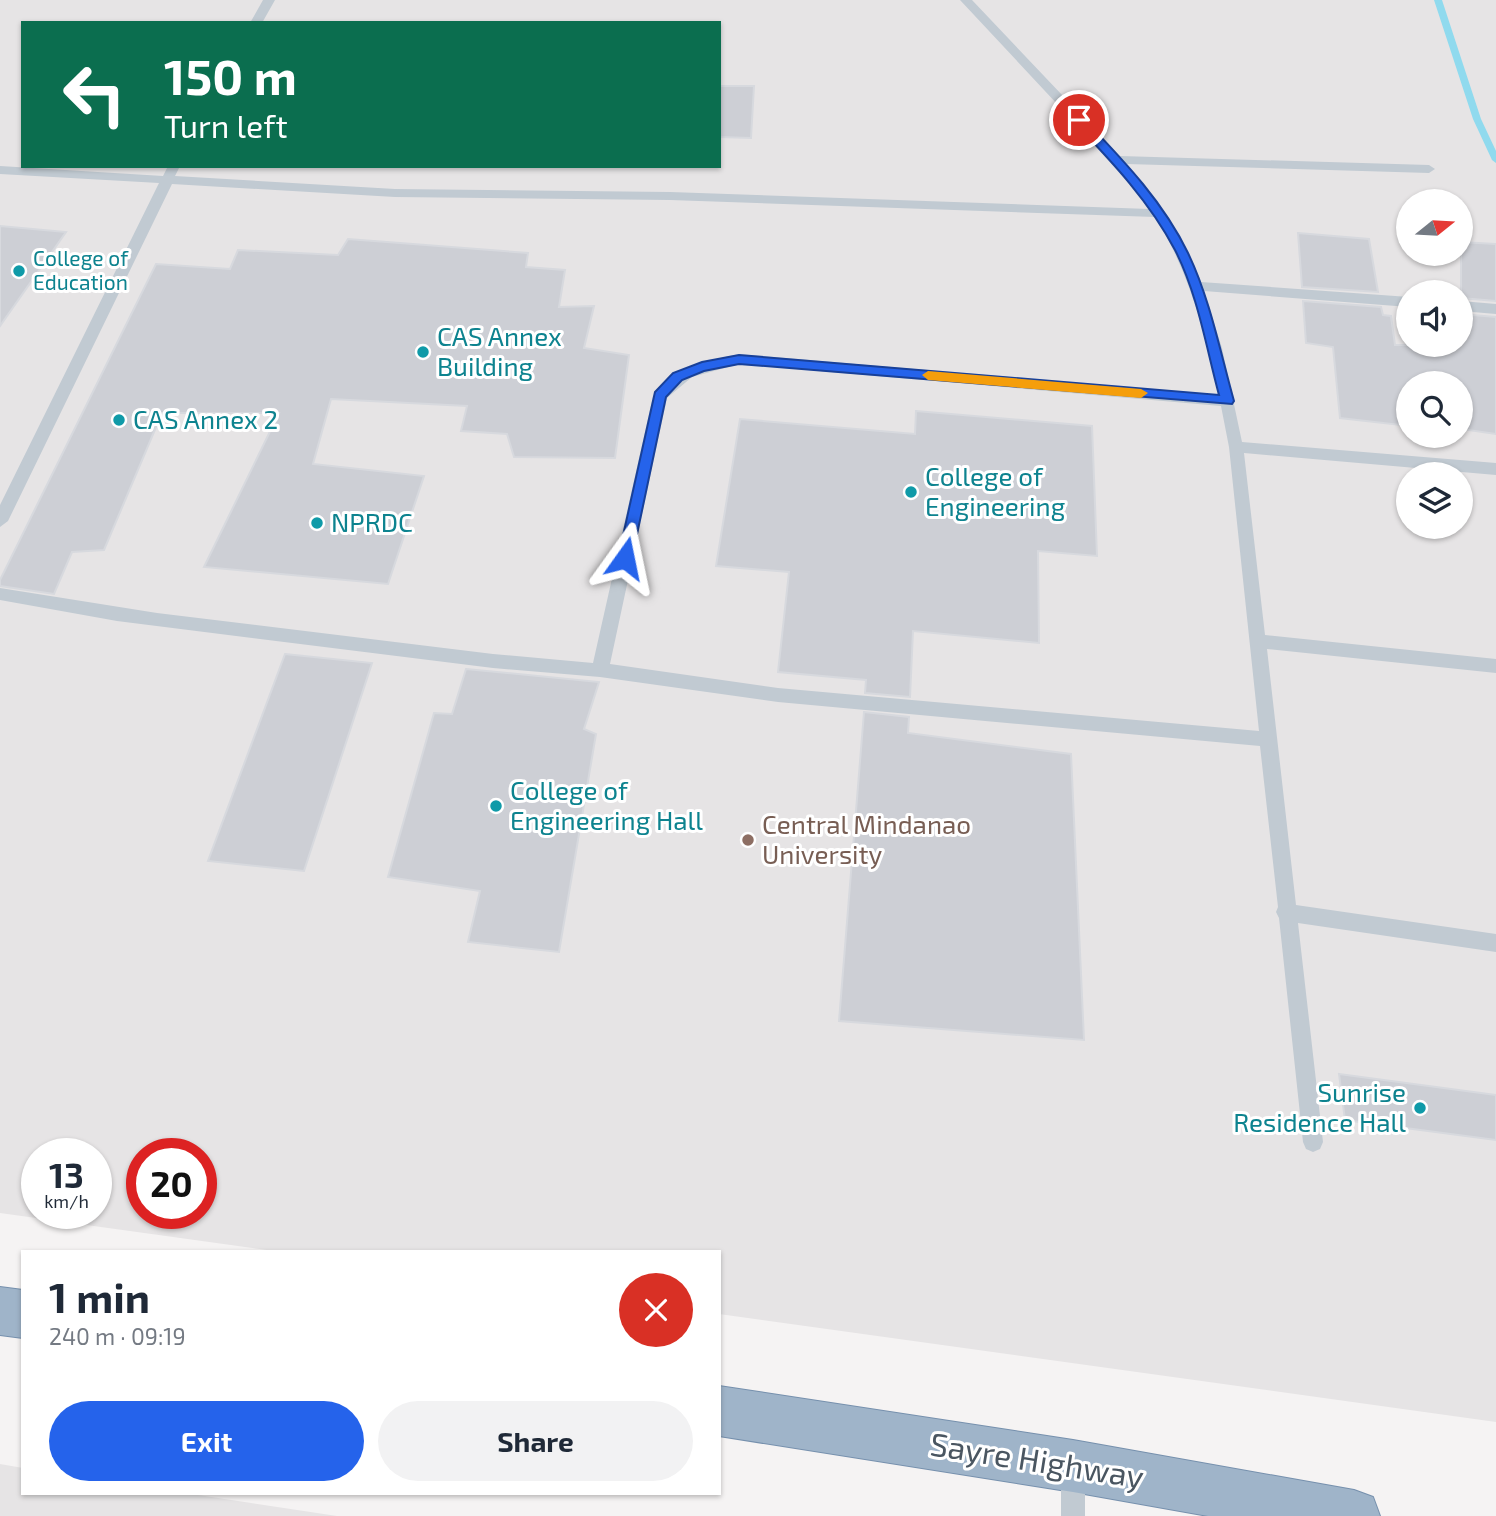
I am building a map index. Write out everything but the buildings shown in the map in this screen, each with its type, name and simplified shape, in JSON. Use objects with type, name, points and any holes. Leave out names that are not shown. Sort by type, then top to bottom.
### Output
[{"type":"highway","points":[[0,1311],[21,1314]]},
{"type":"highway","name":"Sayre Highway","points":[[721,1410],[1073,1466],[1354,1516]]},
{"type":"lane","points":[[257,21],[269,0]]},
{"type":"lane","points":[[966,0],[1117,160],[1159,213],[1182,251],[1196,286],[1227,401],[1236,447],[1312,1142]]},
{"type":"lane","points":[[1117,160],[1429,169]]},
{"type":"lane","points":[[0,521],[173,168]]},
{"type":"lane","points":[[0,170],[395,193],[670,196],[1159,213]]},
{"type":"lane","points":[[1196,286],[1396,301]]},
{"type":"lane","points":[[1473,307],[1496,309]]},
{"type":"lane","points":[[600,670],[660,396],[677,376],[739,359],[1227,401]]},
{"type":"lane","points":[[1236,447],[1496,469]]},
{"type":"lane","points":[[0,594],[63,608],[320,638],[439,655],[600,670],[778,695],[1268,739]]},
{"type":"lane","points":[[1258,641],[1496,666]]},
{"type":"lane","points":[[1285,912],[1496,943]]},
{"type":"lane","points":[[1073,1466],[1073,1516]]},
{"type":"shaded area","name":"Central Mindanao University","points":[[0,0],[1496,0],[1496,1422],[721,1314],[721,1250],[267,1250],[112,1229],[112,1138],[21,1138],[21,1216],[0,1213]]},
{"type":"shaded area","points":[[0,1464],[21,1468],[21,1495],[198,1495],[337,1516],[0,1516]]},
{"type":"waterway","points":[[1438,0],[1477,119],[1496,160]]},
{"type":"slow traffic","points":[[928,375],[1141,393]]},
{"type":"place","name":"College of Education","points":[[19,271]]},
{"type":"place","name":"CAS Annex Building","points":[[423,352]]},
{"type":"place","name":"CAS Annex 2","points":[[119,420]]},
{"type":"place","name":"College of Engineering","points":[[911,492]]},
{"type":"place","name":"NPRDC","points":[[317,523]]},
{"type":"place","name":"College of Engineering Hall","points":[[496,806]]},
{"type":"place","name":"Central Mindanao University","points":[[748,840]]},
{"type":"place","name":"Sunrise Residence Hall","points":[[1420,1108]]},
{"type":"route","points":[[625,558],[660,396],[677,376],[702,367],[739,359],[1227,401],[1196,286],[1182,251],[1159,213],[1117,160],[1079,120]]}]
